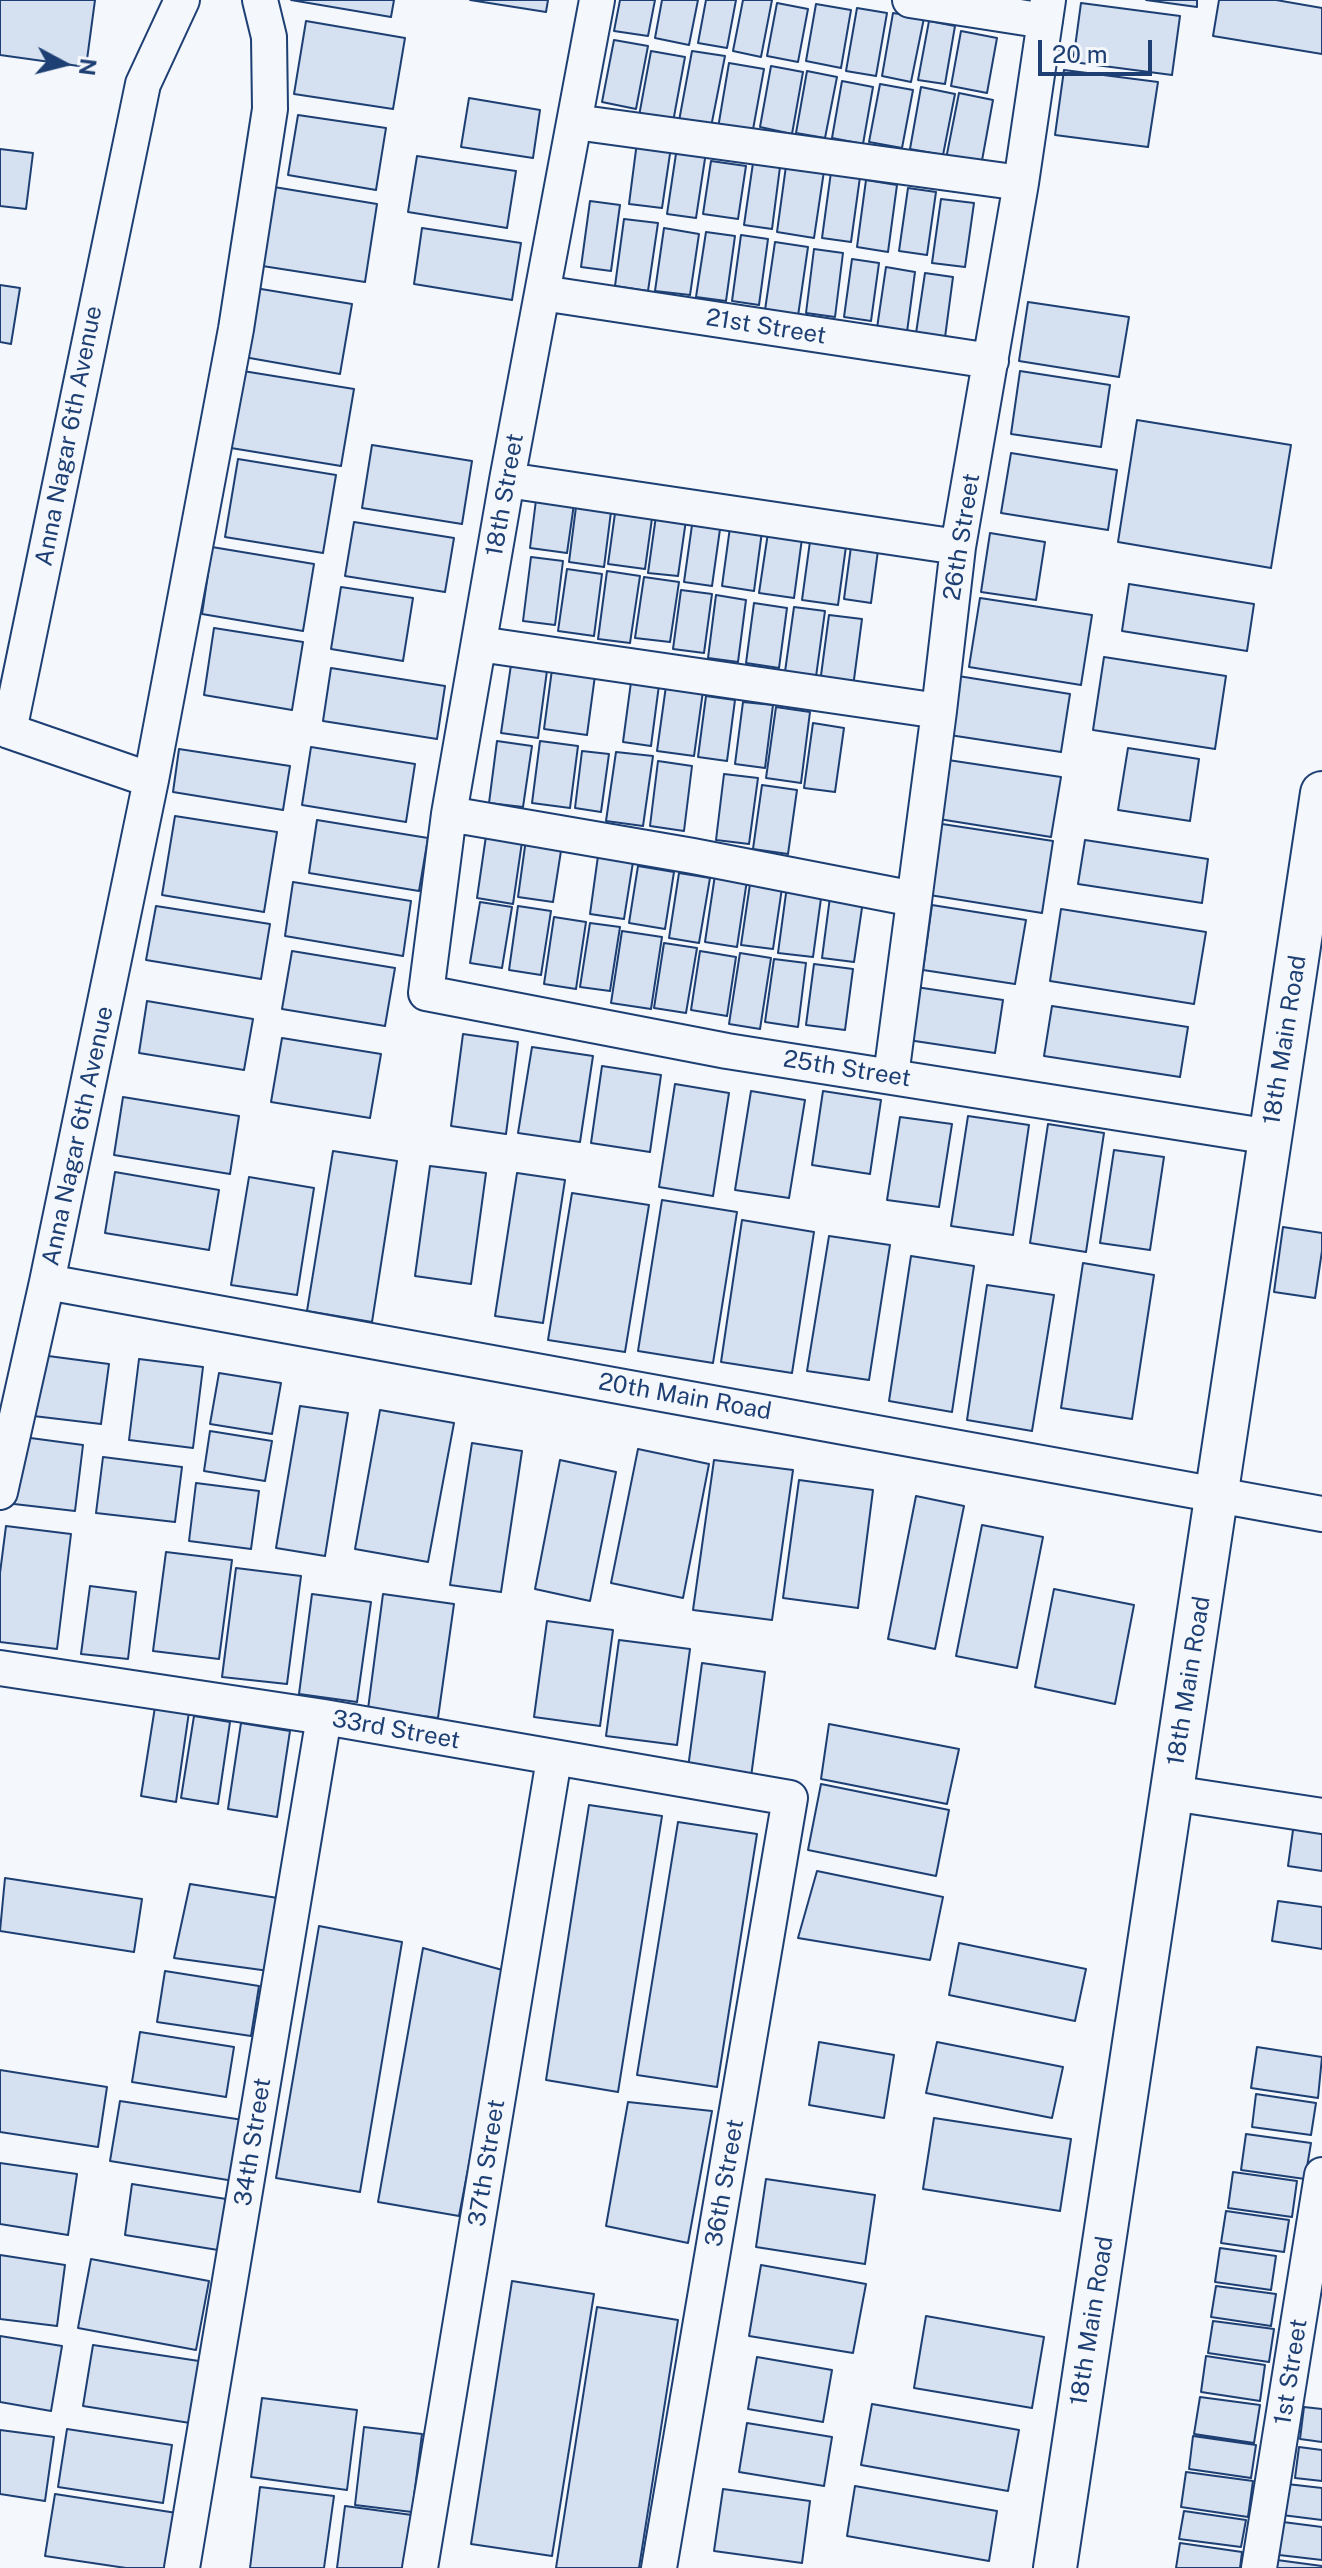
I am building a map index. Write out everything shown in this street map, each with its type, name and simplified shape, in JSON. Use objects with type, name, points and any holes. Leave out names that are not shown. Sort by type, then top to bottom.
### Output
[{"type":"street","name":"Anna Nagar 6th Avenue","points":[[151,780],[5,730],[143,84],[182,0]]},
{"type":"street","name":"Anna Nagar 6th Avenue","points":[[0,1492],[47,1282],[151,780],[236,329],[270,109],[269,37],[260,0]]},
{"type":"street","name":"18th Street","points":[[426,993],[449,814],[507,480],[597,0]]},
{"type":"street","points":[[910,0],[1046,10]]},
{"type":"street","name":"26th Street","points":[[891,1076],[958,547],[1021,183],[1046,10]]},
{"type":"street","points":[[575,122],[1021,183]]},
{"type":"street","name":"21st Street","points":[[542,293],[991,361]]},
{"type":"street","points":[[507,480],[958,547]]},
{"type":"street","points":[[479,644],[939,711]]},
{"type":"street","name":"18th Main Road","points":[[1055,2568],[1322,793]]},
{"type":"street","points":[[449,814],[693,856],[914,899]]},
{"type":"street","name":"25th Street","points":[[426,993],[727,1051],[1271,1137]]},
{"type":"street","name":"20th Main Road","points":[[47,1282],[1322,1514]]},
{"type":"street","name":"33rd Street","points":[[0,1668],[324,1717],[790,1798]]},
{"type":"street","name":"34th Street","points":[[182,2568],[324,1717]]},
{"type":"street","name":"37th Street","points":[[420,2568],[554,1759]]},
{"type":"street","points":[[1172,1793],[1322,1816]]},
{"type":"street","name":"36th Street","points":[[659,2568],[790,1798]]},
{"type":"street","name":"1st Street","points":[[1259,2568],[1322,2175]]},
{"type":"building","points":[[0,0],[95,0],[86,67],[0,55]]},
{"type":"building","points":[[291,0],[394,0],[391,17]]},
{"type":"building","points":[[470,0],[548,0],[546,12]]},
{"type":"building","points":[[620,0],[655,0],[648,36],[614,31]]},
{"type":"building","points":[[662,0],[698,0],[689,45],[655,38]]},
{"type":"building","points":[[706,0],[736,0],[727,48],[698,43]]},
{"type":"building","points":[[743,0],[772,0],[761,57],[733,51]]},
{"type":"building","points":[[1146,0],[1197,0],[1197,7]]},
{"type":"building","points":[[1219,0],[1276,0],[1322,8],[1322,54],[1213,36]]},
{"type":"building","points":[[777,3],[808,9],[798,62],[767,56]]},
{"type":"building","points":[[1081,3],[1180,16],[1172,75],[1073,62]]},
{"type":"building","points":[[816,4],[851,10],[841,68],[806,61]]},
{"type":"building","points":[[857,8],[887,13],[876,76],[846,71]]},
{"type":"building","points":[[893,13],[924,18],[911,82],[882,76]]},
{"type":"building","points":[[306,21],[405,38],[393,109],[294,94]]},
{"type":"building","points":[[929,21],[955,26],[945,84],[918,80]]},
{"type":"building","points":[[961,31],[997,38],[987,93],[951,86]]},
{"type":"building","points":[[614,40],[648,46],[636,109],[602,102]]},
{"type":"building","points":[[651,51],[685,57],[673,122],[639,116]]},
{"type":"building","points":[[692,51],[725,56],[711,127],[679,121]]},
{"type":"building","points":[[729,63],[764,69],[752,135],[718,128]]},
{"type":"building","points":[[771,66],[803,72],[792,134],[760,127]]},
{"type":"building","points":[[1064,70],[1158,82],[1148,147],[1055,135]]},
{"type":"building","points":[[807,71],[837,77],[825,138],[796,133]]},
{"type":"building","points":[[842,81],[873,87],[863,144],[832,138]]},
{"type":"building","points":[[880,84],[913,90],[902,148],[869,142]]},
{"type":"building","points":[[921,87],[955,94],[943,155],[910,149]]},
{"type":"building","points":[[959,93],[993,100],[981,166],[946,159]]},
{"type":"building","points":[[469,98],[540,110],[533,158],[461,147]]},
{"type":"building","points":[[298,115],[386,128],[376,190],[288,175]]},
{"type":"building","points":[[637,142],[671,147],[662,208],[629,204]]},
{"type":"building","points":[[677,147],[706,152],[696,218],[667,214]]},
{"type":"building","points":[[0,149],[33,153],[26,209],[0,206]]},
{"type":"building","points":[[417,156],[516,171],[507,228],[408,212]]},
{"type":"building","points":[[711,161],[746,166],[738,219],[703,214]]},
{"type":"building","points":[[753,163],[780,167],[772,229],[744,225]]},
{"type":"building","points":[[786,166],[824,171],[814,238],[777,232]]},
{"type":"building","points":[[831,172],[860,177],[851,242],[822,238]]},
{"type":"building","points":[[866,180],[897,185],[888,252],[857,247]]},
{"type":"building","points":[[268,186],[377,204],[365,282],[256,265]]},
{"type":"building","points":[[908,188],[936,192],[927,255],[899,251]]},
{"type":"building","points":[[941,199],[974,203],[965,267],[932,263]]},
{"type":"building","points":[[590,201],[620,205],[611,271],[581,267]]},
{"type":"building","points":[[624,219],[658,223],[648,291],[615,286]]},
{"type":"building","points":[[422,228],[521,243],[512,300],[414,284]]},
{"type":"building","points":[[664,228],[699,234],[690,295],[655,291]]},
{"type":"building","points":[[706,232],[735,236],[726,301],[696,297]]},
{"type":"building","points":[[741,235],[768,239],[759,305],[732,301]]},
{"type":"building","points":[[775,242],[808,247],[798,316],[765,310]]},
{"type":"building","points":[[814,249],[843,253],[835,317],[806,313]]},
{"type":"building","points":[[852,259],[879,263],[871,321],[844,317]]},
{"type":"building","points":[[886,267],[915,272],[907,332],[877,328]]},
{"type":"building","points":[[925,273],[953,277],[944,345],[915,340]]},
{"type":"building","points":[[0,285],[20,288],[11,344],[0,342]]},
{"type":"building","points":[[255,288],[352,304],[340,374],[244,357]]},
{"type":"building","points":[[1028,302],[1129,317],[1119,377],[1019,361]]},
{"type":"building","points":[[243,371],[354,389],[341,466],[231,448]]},
{"type":"building","points":[[1020,371],[1110,385],[1101,447],[1011,434]]},
{"type":"building","points":[[1137,420],[1291,445],[1271,568],[1118,542]]},
{"type":"building","points":[[372,445],[472,461],[462,524],[362,508]]},
{"type":"building","points":[[1011,453],[1117,470],[1108,530],[1001,513]]},
{"type":"building","points":[[238,459],[336,475],[323,553],[225,537]]},
{"type":"building","points":[[537,492],[575,497],[567,553],[530,548]]},
{"type":"building","points":[[577,499],[612,504],[604,567],[569,562]]},
{"type":"building","points":[[616,506],[653,511],[645,569],[608,564]]},
{"type":"building","points":[[656,516],[686,520],[678,576],[648,573]]},
{"type":"building","points":[[693,518],[721,522],[712,586],[684,582]]},
{"type":"building","points":[[731,520],[763,524],[754,591],[722,586]]},
{"type":"building","points":[[354,522],[454,538],[445,592],[345,576]]},
{"type":"building","points":[[769,526],[803,531],[794,598],[759,593]]},
{"type":"building","points":[[990,533],[1045,542],[1036,600],[981,592]]},
{"type":"building","points":[[811,534],[847,539],[838,605],[802,600]]},
{"type":"building","points":[[852,539],[879,543],[871,603],[844,599]]},
{"type":"building","points":[[212,547],[314,564],[303,631],[202,614]]},
{"type":"building","points":[[531,557],[563,561],[555,625],[523,621]]},
{"type":"building","points":[[567,569],[602,574],[594,636],[558,631]]},
{"type":"building","points":[[607,571],[640,576],[630,643],[598,639]]},
{"type":"building","points":[[644,577],[679,582],[670,642],[635,638]]},
{"type":"building","points":[[1129,584],[1254,604],[1247,651],[1122,631]]},
{"type":"building","points":[[341,587],[413,598],[403,661],[331,649]]},
{"type":"building","points":[[681,590],[712,594],[704,653],[673,649]]},
{"type":"building","points":[[716,595],[746,600],[738,662],[708,658]]},
{"type":"building","points":[[980,598],[1092,615],[1081,685],[969,667]]},
{"type":"building","points":[[754,603],[787,608],[779,668],[746,663]]},
{"type":"building","points":[[794,607],[825,611],[815,684],[784,679]]},
{"type":"building","points":[[829,615],[862,619],[853,687],[820,683]]},
{"type":"building","points":[[214,628],[303,642],[292,710],[204,695]]},
{"type":"building","points":[[1104,657],[1226,676],[1215,749],[1093,730]]},
{"type":"building","points":[[512,658],[548,663],[538,738],[501,733]]},
{"type":"building","points":[[553,662],[596,668],[587,735],[544,729]]},
{"type":"building","points":[[331,668],[445,686],[437,739],[323,721]]},
{"type":"building","points":[[952,675],[1070,694],[1061,752],[943,734]]},
{"type":"building","points":[[631,682],[659,685],[651,746],[623,742]]},
{"type":"building","points":[[666,686],[703,691],[694,756],[657,751]]},
{"type":"building","points":[[706,696],[735,700],[727,761],[698,757]]},
{"type":"building","points":[[743,702],[773,705],[765,768],[735,764]]},
{"type":"building","points":[[776,707],[810,712],[801,783],[766,778]]},
{"type":"building","points":[[813,723],[844,728],[835,792],[804,788]]},
{"type":"building","points":[[497,741],[532,746],[523,807],[489,803]]},
{"type":"building","points":[[540,741],[578,746],[570,808],[532,803]]},
{"type":"building","points":[[311,747],[415,764],[406,822],[302,805]]},
{"type":"building","points":[[1128,748],[1199,759],[1190,821],[1118,810]]},
{"type":"building","points":[[179,749],[290,766],[283,810],[173,792]]},
{"type":"building","points":[[582,751],[609,754],[601,812],[575,808]]},
{"type":"building","points":[[616,752],[653,756],[643,826],[606,821]]},
{"type":"building","points":[[948,760],[1061,777],[1051,837],[939,819]]},
{"type":"building","points":[[658,761],[692,766],[684,831],[650,826]]},
{"type":"building","points":[[724,774],[758,778],[749,844],[716,840]]},
{"type":"building","points":[[762,785],[797,790],[788,854],[753,849]]},
{"type":"building","points":[[175,816],[277,832],[264,912],[162,895]]},
{"type":"building","points":[[317,820],[428,838],[419,891],[309,873]]},
{"type":"building","points":[[929,822],[1053,841],[1042,913],[917,893]]},
{"type":"building","points":[[527,832],[563,838],[553,902],[518,897]]},
{"type":"building","points":[[486,836],[522,842],[513,904],[477,898]]},
{"type":"building","points":[[1085,840],[1208,859],[1202,903],[1078,884]]},
{"type":"building","points":[[598,856],[633,862],[624,919],[590,914]]},
{"type":"building","points":[[638,866],[674,872],[665,929],[629,923]]},
{"type":"building","points":[[679,873],[710,878],[699,943],[669,938]]},
{"type":"building","points":[[715,875],[747,880],[737,947],[705,942]]},
{"type":"building","points":[[293,882],[411,901],[403,956],[285,936]]},
{"type":"building","points":[[750,884],[782,888],[773,949],[741,945]]},
{"type":"building","points":[[787,886],[822,891],[813,957],[778,953]]},
{"type":"building","points":[[830,897],[863,901],[854,962],[822,958]]},
{"type":"building","points":[[480,902],[512,907],[502,968],[470,963]]},
{"type":"building","points":[[932,905],[1026,920],[1015,984],[923,970]]},
{"type":"building","points":[[156,906],[270,924],[261,979],[146,960]]},
{"type":"building","points":[[518,906],[551,911],[541,975],[509,970]]},
{"type":"building","points":[[1061,909],[1206,932],[1194,1004],[1050,981]]},
{"type":"building","points":[[554,917],[586,922],[576,989],[544,984]]},
{"type":"building","points":[[590,923],[620,927],[610,991],[580,987]]},
{"type":"building","points":[[622,931],[662,937],[651,1009],[611,1003]]},
{"type":"building","points":[[664,943],[697,948],[686,1013],[654,1008]]},
{"type":"building","points":[[292,951],[395,968],[385,1026],[282,1009]]},
{"type":"building","points":[[700,951],[736,957],[727,1016],[691,1010]]},
{"type":"building","points":[[740,953],[771,958],[760,1029],[729,1024]]},
{"type":"building","points":[[774,959],[806,963],[798,1027],[765,1022]]},
{"type":"building","points":[[814,964],[853,969],[845,1030],[806,1025]]},
{"type":"building","points":[[916,987],[1003,1000],[995,1053],[908,1040]]},
{"type":"building","points":[[147,1001],[253,1019],[244,1070],[139,1053]]},
{"type":"building","points":[[1052,1006],[1188,1027],[1180,1077],[1044,1056]]},
{"type":"building","points":[[463,1034],[518,1042],[506,1134],[451,1126]]},
{"type":"building","points":[[282,1038],[381,1054],[370,1118],[271,1102]]},
{"type":"building","points":[[532,1047],[593,1056],[580,1142],[518,1133]]},
{"type":"building","points":[[602,1066],[661,1075],[650,1152],[591,1143]]},
{"type":"building","points":[[675,1084],[729,1093],[713,1196],[659,1187]]},
{"type":"building","points":[[751,1091],[805,1100],[789,1198],[735,1190]]},
{"type":"building","points":[[823,1091],[881,1100],[870,1174],[812,1165]]},
{"type":"building","points":[[123,1097],[239,1116],[230,1174],[114,1155]]},
{"type":"building","points":[[968,1116],[1029,1125],[1013,1235],[951,1226]]},
{"type":"building","points":[[900,1117],[952,1124],[939,1207],[887,1200]]},
{"type":"building","points":[[1048,1124],[1104,1133],[1086,1252],[1030,1243]]},
{"type":"building","points":[[1114,1150],[1164,1157],[1150,1250],[1100,1243]]},
{"type":"building","points":[[333,1151],[397,1161],[372,1322],[307,1311]]},
{"type":"building","points":[[430,1166],[486,1173],[471,1284],[415,1276]]},
{"type":"building","points":[[115,1172],[219,1190],[209,1250],[105,1233]]},
{"type":"building","points":[[517,1173],[565,1180],[543,1323],[495,1316]]},
{"type":"building","points":[[249,1177],[314,1188],[297,1295],[231,1285]]},
{"type":"building","points":[[572,1193],[649,1205],[625,1352],[548,1340]]},
{"type":"building","points":[[662,1200],[737,1212],[713,1363],[638,1351]]},
{"type":"building","points":[[742,1220],[814,1232],[792,1373],[721,1362]]},
{"type":"building","points":[[1283,1227],[1322,1233],[1315,1298],[1274,1292]]},
{"type":"building","points":[[829,1236],[890,1245],[869,1380],[807,1371]]},
{"type":"building","points":[[911,1256],[974,1266],[952,1412],[889,1401]]},
{"type":"building","points":[[1083,1263],[1154,1275],[1132,1419],[1061,1408]]},
{"type":"building","points":[[987,1285],[1054,1295],[1032,1431],[967,1420]]},
{"type":"building","points":[[33,1354],[109,1364],[101,1424],[25,1415]]},
{"type":"building","points":[[139,1359],[203,1367],[193,1448],[129,1440]]},
{"type":"building","points":[[219,1373],[281,1383],[272,1434],[210,1424]]},
{"type":"building","points":[[300,1406],[348,1413],[325,1556],[276,1548]]},
{"type":"building","points":[[380,1410],[454,1423],[428,1562],[355,1549]]},
{"type":"building","points":[[210,1431],[272,1441],[265,1481],[204,1471]]},
{"type":"building","points":[[23,1437],[83,1445],[75,1511],[14,1504]]},
{"type":"building","points":[[472,1443],[522,1451],[501,1592],[450,1585]]},
{"type":"building","points":[[638,1449],[709,1464],[683,1598],[611,1583]]},
{"type":"building","points":[[103,1457],[182,1467],[175,1522],[96,1513]]},
{"type":"building","points":[[560,1460],[616,1472],[590,1601],[535,1589]]},
{"type":"building","points":[[714,1460],[793,1470],[772,1620],[693,1610]]},
{"type":"building","points":[[799,1480],[873,1490],[858,1608],[783,1598]]},
{"type":"building","points":[[196,1483],[259,1491],[251,1549],[189,1541]]},
{"type":"building","points":[[916,1496],[964,1506],[935,1649],[888,1639]]},
{"type":"building","points":[[982,1525],[1043,1537],[1017,1668],[956,1656]]},
{"type":"building","points":[[6,1526],[71,1534],[57,1649],[0,1642],[0,1573]]},
{"type":"building","points":[[166,1552],[232,1560],[219,1659],[153,1651]]},
{"type":"building","points":[[236,1568],[301,1576],[287,1684],[222,1677]]},
{"type":"building","points":[[90,1586],[136,1592],[128,1659],[81,1654]]},
{"type":"building","points":[[1054,1589],[1134,1605],[1115,1704],[1035,1687]]},
{"type":"building","points":[[312,1594],[371,1602],[357,1702],[299,1694]]},
{"type":"building","points":[[383,1594],[454,1604],[438,1718],[368,1709]]},
{"type":"building","points":[[547,1621],[613,1630],[600,1726],[534,1717]]},
{"type":"building","points":[[619,1640],[690,1649],[677,1745],[606,1736]]},
{"type":"building","points":[[702,1663],[765,1672],[751,1777],[688,1768]]},
{"type":"building","points":[[155,1707],[189,1712],[176,1802],[141,1796]]},
{"type":"building","points":[[194,1716],[230,1722],[218,1804],[181,1798]]},
{"type":"building","points":[[241,1723],[290,1731],[277,1817],[228,1809]]},
{"type":"building","points":[[829,1724],[959,1749],[947,1804],[821,1779]]},
{"type":"building","points":[[821,1784],[949,1810],[936,1876],[808,1850]]},
{"type":"building","points":[[589,1805],[662,1816],[618,2092],[546,2080]]},
{"type":"building","points":[[678,1822],[757,1834],[717,2087],[637,2075]]},
{"type":"building","points":[[1294,1823],[1322,1827],[1322,1871],[1288,1866]]},
{"type":"building","points":[[817,1871],[943,1897],[930,1960],[798,1938]]},
{"type":"building","points":[[5,1878],[142,1899],[134,1952],[0,1931]]},
{"type":"building","points":[[190,1884],[284,1899],[269,1971],[174,1958]]},
{"type":"building","points":[[1278,1901],[1322,1907],[1322,1949],[1272,1941]]},
{"type":"building","points":[[319,1926],[402,1942],[360,2192],[276,2178]]},
{"type":"building","points":[[959,1943],[1086,1969],[1075,2021],[949,1995]]},
{"type":"building","points":[[423,1948],[506,1971],[459,2216],[378,2202]]},
{"type":"building","points":[[165,1971],[259,1986],[251,2036],[157,2022]]},
{"type":"building","points":[[140,2032],[234,2047],[226,2097],[132,2082]]},
{"type":"building","points":[[819,2042],[894,2055],[884,2118],[809,2105]]},
{"type":"building","points":[[937,2042],[1063,2067],[1052,2118],[926,2093]]},
{"type":"building","points":[[1257,2047],[1322,2057],[1318,2098],[1251,2088]]},
{"type":"building","points":[[0,2070],[107,2087],[98,2147],[0,2132]]},
{"type":"building","points":[[1256,2094],[1316,2103],[1311,2135],[1252,2127]]},
{"type":"building","points":[[120,2101],[243,2120],[234,2181],[110,2161]]},
{"type":"building","points":[[628,2102],[712,2111],[688,2243],[606,2226]]},
{"type":"building","points":[[934,2118],[1071,2139],[1060,2211],[923,2189]]},
{"type":"building","points":[[1246,2134],[1311,2143],[1305,2179],[1241,2170]]},
{"type":"building","points":[[0,2163],[77,2174],[68,2235],[0,2224]]},
{"type":"building","points":[[1233,2172],[1297,2181],[1292,2217],[1228,2208]]},
{"type":"building","points":[[766,2179],[875,2195],[865,2264],[756,2247]]},
{"type":"building","points":[[132,2184],[226,2199],[218,2250],[125,2235]]},
{"type":"building","points":[[1226,2211],[1289,2220],[1284,2252],[1221,2243]]},
{"type":"building","points":[[1220,2248],[1276,2256],[1271,2290],[1215,2282]]},
{"type":"building","points":[[0,2255],[65,2265],[57,2326],[0,2319]]},
{"type":"building","points":[[91,2259],[209,2281],[196,2350],[78,2328]]},
{"type":"building","points":[[761,2265],[866,2284],[853,2353],[749,2336]]},
{"type":"building","points":[[512,2281],[594,2294],[552,2556],[471,2544]]},
{"type":"building","points":[[1216,2286],[1276,2294],[1271,2326],[1211,2317]]},
{"type":"building","points":[[597,2307],[678,2320],[639,2568],[556,2568]]},
{"type":"building","points":[[926,2316],[1044,2337],[1032,2408],[914,2388]]},
{"type":"building","points":[[1213,2321],[1274,2329],[1269,2362],[1208,2353]]},
{"type":"building","points":[[0,2336],[62,2346],[51,2411],[0,2402]]},
{"type":"building","points":[[93,2345],[199,2361],[190,2423],[83,2406]]},
{"type":"building","points":[[1206,2356],[1265,2365],[1260,2401],[1201,2392]]},
{"type":"building","points":[[757,2357],[832,2370],[823,2422],[748,2409]]},
{"type":"building","points":[[1200,2397],[1260,2405],[1254,2443],[1194,2434]]},
{"type":"building","points":[[262,2398],[357,2410],[347,2490],[251,2477]]},
{"type":"building","points":[[872,2404],[1019,2430],[1008,2491],[861,2465]]},
{"type":"building","points":[[1304,2407],[1322,2409],[1322,2442],[1300,2439]]},
{"type":"building","points":[[747,2423],[832,2437],[824,2486],[739,2472]]},
{"type":"building","points":[[364,2427],[422,2434],[412,2512],[355,2505]]},
{"type":"building","points":[[67,2429],[172,2445],[163,2503],[58,2487]]},
{"type":"building","points":[[0,2430],[54,2437],[45,2501],[0,2494]]},
{"type":"building","points":[[1193,2436],[1256,2445],[1251,2478],[1189,2469]]},
{"type":"building","points":[[1299,2447],[1322,2450],[1322,2481],[1295,2478]]},
{"type":"building","points":[[1186,2472],[1253,2481],[1248,2517],[1181,2507]]},
{"type":"building","points":[[1287,2484],[1322,2488],[1322,2520],[1282,2515]]},
{"type":"building","points":[[855,2486],[997,2511],[989,2561],[847,2536]]},
{"type":"building","points":[[260,2487],[334,2496],[324,2568],[250,2568]]},
{"type":"building","points":[[723,2489],[810,2501],[802,2563],[714,2551]]},
{"type":"building","points":[[55,2494],[183,2514],[175,2568],[126,2568],[45,2556]]},
{"type":"building","points":[[345,2506],[412,2515],[406,2568],[337,2568]]},
{"type":"building","points":[[1184,2511],[1246,2520],[1241,2547],[1179,2539]]},
{"type":"building","points":[[1283,2522],[1322,2527],[1322,2560],[1279,2555]]},
{"type":"building","points":[[1180,2543],[1242,2552],[1240,2568],[1176,2568]]},
{"type":"building","points":[[1277,2560],[1322,2566],[1322,2568],[1276,2568]]}]
